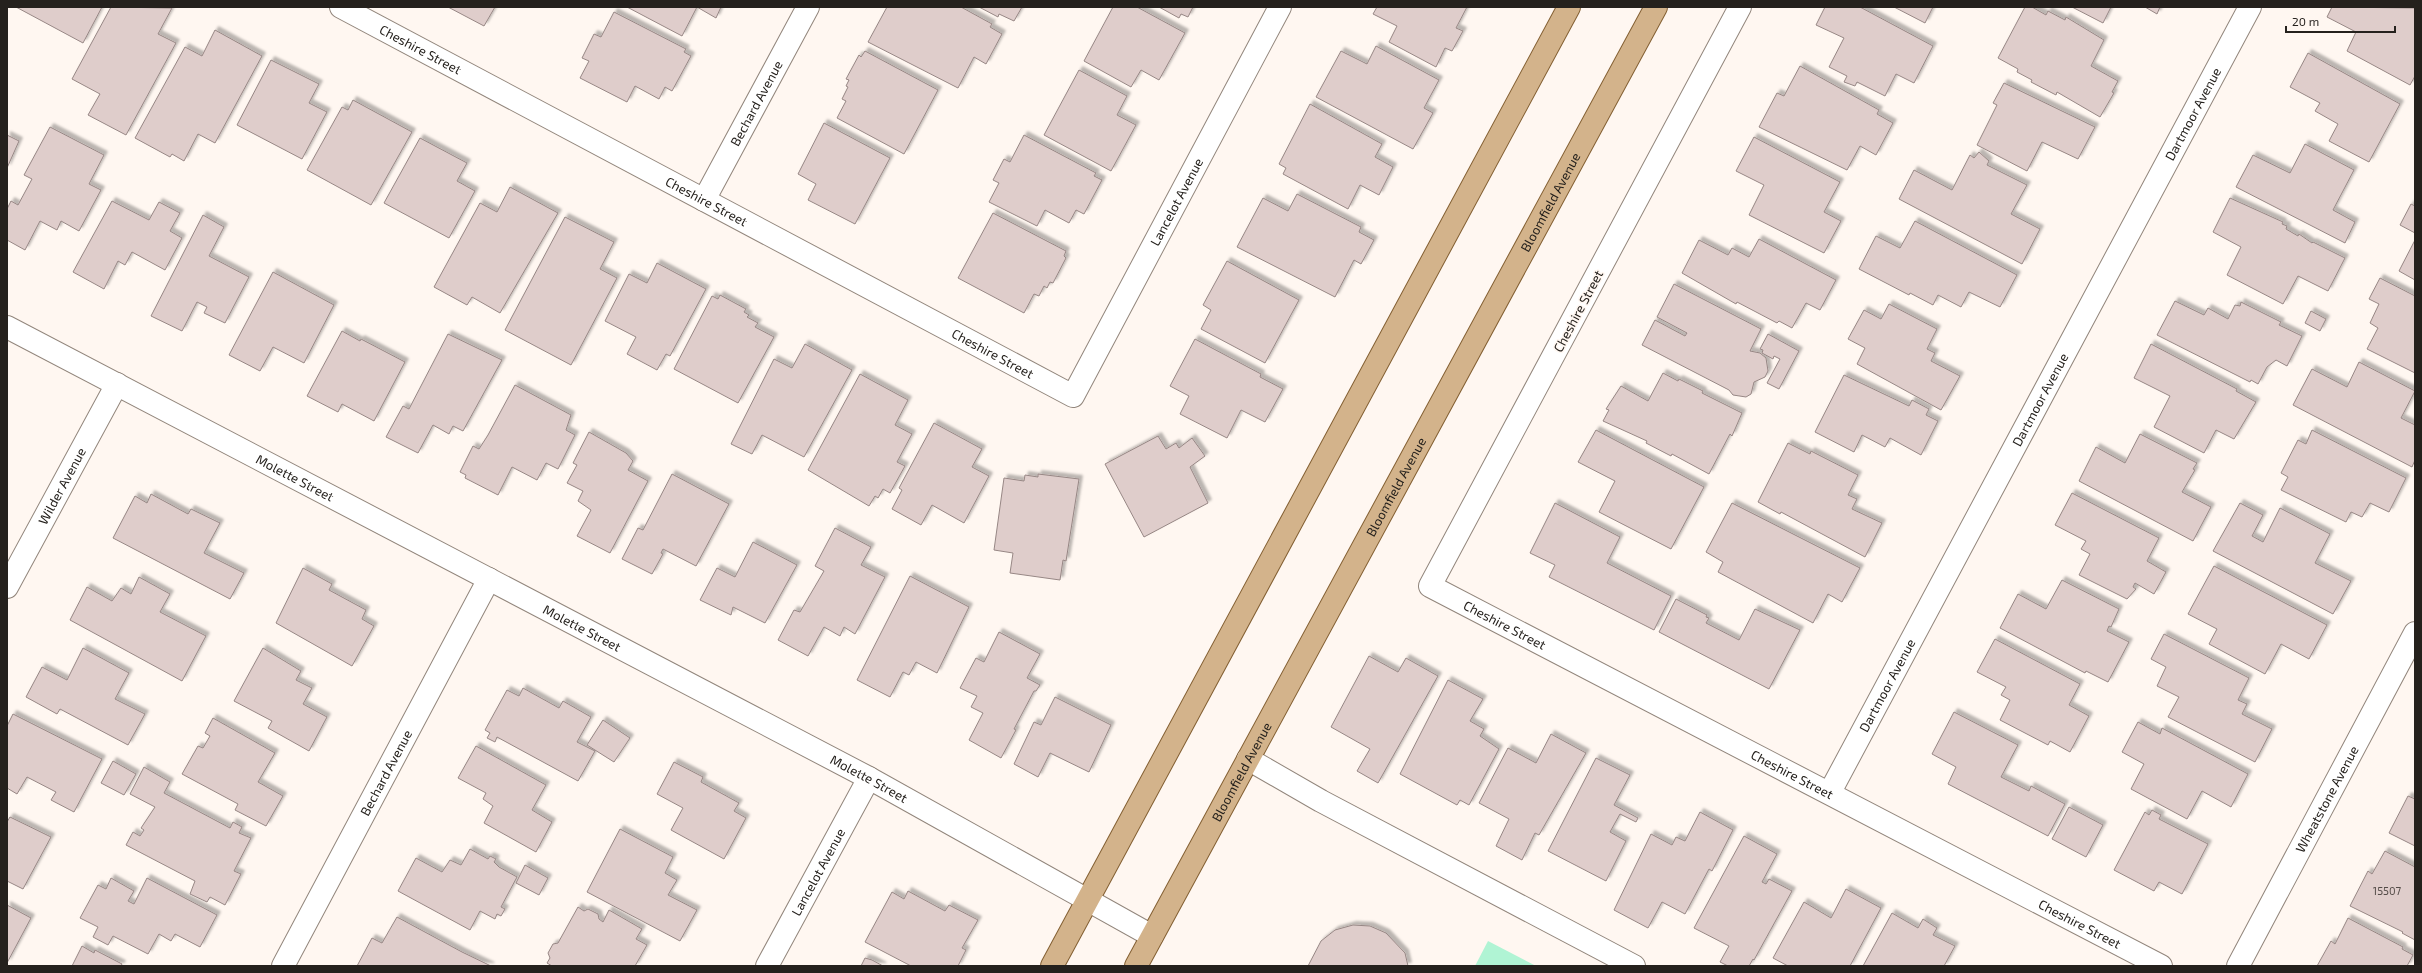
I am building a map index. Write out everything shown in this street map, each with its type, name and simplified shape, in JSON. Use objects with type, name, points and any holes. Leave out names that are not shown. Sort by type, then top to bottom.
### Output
[{"type":"main road","points":[[1052,966],[1569,7]]},
{"type":"main road","name":"Bloomfield Avenue","points":[[1136,966],[1656,7]]},
{"type":"street","name":"Cheshire Street","points":[[341,7],[1073,396]]},
{"type":"street","name":"Bechard Avenue","points":[[704,200],[808,7]]},
{"type":"street","name":"Lancelot Avenue","points":[[1073,396],[1280,7]]},
{"type":"street","name":"Cheshire Street","points":[[1740,7],[1430,586],[1830,792],[2162,966]]},
{"type":"street","name":"Dartmoor Avenue","points":[[1830,792],[2250,7]]},
{"type":"street","name":"Molette Street","points":[[7,327],[869,778],[1152,936]]},
{"type":"street","name":"Wilder Avenue","points":[[7,587],[117,384]]},
{"type":"street","name":"Bechard Avenue","points":[[283,966],[489,580]]},
{"type":"street","name":"Wheatstone Avenue","points":[[2238,966],[2415,633]]},
{"type":"street","points":[[1248,759],[1328,805],[1634,966]]},
{"type":"street","name":"Lancelot Avenue","points":[[767,966],[869,778]]},
{"type":"green space","points":[[1488,941],[1536,966],[1475,966]]},
{"type":"building","points":[[16,7],[102,7],[83,43]]},
{"type":"building","points":[[111,7],[172,8],[158,34],[176,43],[126,135],[88,115],[100,94],[72,79]]},
{"type":"building","points":[[448,7],[495,7],[484,26]]},
{"type":"building","points":[[627,7],[697,7],[682,36]]},
{"type":"building","points":[[697,7],[721,7],[716,18]]},
{"type":"building","points":[[887,7],[961,7],[992,24],[990,27],[1002,34],[986,64],[974,57],[958,88],[868,42]]},
{"type":"building","points":[[979,7],[1022,7],[1014,21],[999,14],[998,17]]},
{"type":"building","points":[[1113,7],[1137,7],[1185,33],[1159,80],[1141,70],[1131,87],[1084,61]]},
{"type":"building","points":[[1159,7],[1193,7],[1188,17],[1181,14],[1179,18]]},
{"type":"building","points":[[1377,7],[1467,7],[1456,28],[1463,31],[1452,51],[1445,48],[1436,67],[1389,42],[1397,26],[1373,14]]},
{"type":"building","points":[[1825,7],[1860,7],[1933,46],[1914,83],[1896,74],[1885,96],[1857,82],[1855,86],[1844,82],[1847,76],[1829,67],[1844,38],[1816,25]]},
{"type":"building","points":[[1894,7],[1933,7],[1925,23]]},
{"type":"building","points":[[2025,7],[2032,7],[2046,15],[2048,11],[2065,20],[2066,17],[2104,40],[2091,66],[2118,81],[2112,92],[2114,93],[2100,117],[2057,92],[2056,95],[2031,82],[2032,80],[2017,72],[2018,69],[1998,58]]},
{"type":"building","points":[[2072,7],[2111,7],[2103,23]]},
{"type":"building","points":[[2145,7],[2160,7],[2157,14]]},
{"type":"building","points":[[2332,7],[2415,8],[2415,76],[2410,85],[2347,51],[2356,32],[2327,17]]},
{"type":"building","points":[[614,12],[686,49],[684,52],[691,56],[672,91],[665,87],[659,99],[635,86],[627,102],[580,78],[589,61],[582,58],[594,34],[601,37]]},
{"type":"building","points":[[215,30],[262,56],[215,143],[198,134],[184,161],[172,154],[170,157],[135,138],[185,47],[202,56]]},
{"type":"building","points":[[1376,46],[1439,80],[1424,108],[1433,113],[1413,149],[1316,97],[1341,51],[1367,64]]},
{"type":"building","points":[[865,51],[938,90],[904,154],[837,118],[846,101],[842,99],[848,87],[846,86],[849,80],[846,79],[859,55],[861,57]]},
{"type":"building","points":[[2308,53],[2400,104],[2369,162],[2329,141],[2338,124],[2315,111],[2320,103],[2290,87]]},
{"type":"building","points":[[271,60],[319,84],[309,103],[327,112],[302,159],[237,125]]},
{"type":"building","points":[[1800,66],[1879,110],[1877,114],[1893,123],[1876,155],[1860,146],[1847,170],[1759,127],[1777,93],[1784,96]]},
{"type":"building","points":[[1079,70],[1127,96],[1117,115],[1136,125],[1111,171],[1044,135]]},
{"type":"building","points":[[2004,83],[2095,127],[2078,159],[2042,142],[2027,171],[1977,145],[1997,105],[1993,103]]},
{"type":"building","points":[[353,100],[412,132],[371,205],[307,170],[342,107],[348,110]]},
{"type":"building","points":[[1310,104],[1382,144],[1375,157],[1393,167],[1379,195],[1360,185],[1348,209],[1283,174],[1286,168],[1279,164]]},
{"type":"building","points":[[824,123],[890,158],[855,224],[808,200],[816,184],[798,174]]},
{"type":"building","points":[[50,127],[104,155],[89,184],[101,190],[79,231],[61,221],[57,230],[40,221],[25,250],[7,240],[7,209],[11,201],[18,205],[32,179],[24,175]]},
{"type":"building","points":[[7,135],[19,141],[7,168]]},
{"type":"building","points":[[1024,135],[1096,173],[1094,176],[1102,180],[1084,214],[1076,210],[1069,223],[1045,210],[1037,226],[989,202],[999,183],[993,180],[1004,159],[1010,162]]},
{"type":"building","points":[[1754,137],[1840,182],[1824,212],[1841,221],[1824,253],[1749,215],[1764,185],[1736,171]]},
{"type":"building","points":[[420,138],[467,163],[457,181],[475,191],[449,238],[384,203]]},
{"type":"building","points":[[2305,144],[2354,170],[2333,210],[2355,222],[2345,243],[2236,187],[2253,155],[2290,173]]},
{"type":"building","points":[[1979,152],[1989,161],[1987,165],[2027,185],[2011,214],[2040,229],[2022,264],[1899,199],[1914,170],[1952,190],[1970,155],[1974,158]]},
{"type":"building","points":[[510,187],[558,213],[500,313],[472,297],[467,305],[434,287],[480,203],[497,212]]},
{"type":"building","points":[[1297,194],[1361,227],[1359,232],[1374,240],[1361,264],[1354,260],[1335,297],[1237,247],[1263,198],[1288,211]]},
{"type":"building","points":[[2230,198],[2283,222],[2282,224],[2287,226],[2286,229],[2298,236],[2299,234],[2312,243],[2313,242],[2345,258],[2328,291],[2298,276],[2283,304],[2227,275],[2241,247],[2213,232]]},
{"type":"building","points":[[112,201],[149,220],[159,202],[180,213],[170,231],[182,238],[165,270],[132,252],[125,265],[118,261],[104,289],[73,272]]},
{"type":"building","points":[[2411,204],[2415,206],[2415,233],[2400,225]]},
{"type":"building","points":[[993,213],[1066,251],[1064,256],[1066,258],[1053,283],[1050,282],[1047,288],[1044,286],[1039,296],[1034,294],[1024,313],[958,278]]},
{"type":"building","points":[[203,215],[224,227],[209,256],[249,277],[225,323],[204,313],[207,307],[197,302],[182,331],[151,316]]},
{"type":"building","points":[[565,217],[614,242],[600,269],[617,278],[571,365],[505,330]]},
{"type":"building","points":[[1915,221],[2017,275],[2000,307],[1969,292],[1961,307],[1938,295],[1933,305],[1910,293],[1909,295],[1859,269],[1876,236],[1900,248]]},
{"type":"building","points":[[1759,239],[1836,280],[1820,310],[1806,303],[1792,328],[1779,321],[1777,323],[1737,302],[1736,304],[1682,273],[1699,240],[1728,255],[1732,248],[1749,257]]},
{"type":"building","points":[[2415,240],[2415,280],[2399,271]]},
{"type":"building","points":[[1227,261],[1299,300],[1265,363],[1201,329],[1211,310],[1203,305]]},
{"type":"building","points":[[657,263],[706,289],[670,356],[666,354],[657,370],[627,354],[636,337],[605,321],[629,274],[647,283]]},
{"type":"building","points":[[273,272],[334,305],[304,363],[273,347],[260,371],[229,355]]},
{"type":"building","points":[[2380,278],[2415,296],[2415,373],[2367,349],[2378,328],[2370,323],[2379,304],[2369,299]]},
{"type":"building","points":[[1674,284],[1761,329],[1750,351],[1760,353],[1766,358],[1768,371],[1765,377],[1754,382],[1751,394],[1746,397],[1733,395],[1729,390],[1642,345],[1655,320],[1685,336],[1687,333],[1657,317]]},
{"type":"building","points":[[720,295],[746,309],[744,312],[749,315],[747,317],[758,323],[755,327],[774,337],[738,403],[674,369],[712,296],[718,299]]},
{"type":"building","points":[[2175,301],[2204,315],[2208,308],[2228,319],[2235,305],[2240,306],[2241,302],[2281,322],[2279,325],[2302,336],[2287,366],[2276,360],[2267,367],[2258,384],[2251,380],[2250,382],[2157,335]]},
{"type":"building","points":[[1889,304],[1937,329],[1927,349],[1935,353],[1931,361],[1960,376],[1941,410],[1857,364],[1865,348],[1848,339],[1864,310],[1881,319]]},
{"type":"building","points":[[2311,311],[2326,319],[2320,331],[2305,323]]},
{"type":"building","points":[[342,331],[360,341],[361,339],[405,362],[374,421],[342,404],[338,412],[307,396]]},
{"type":"building","points":[[448,334],[502,360],[463,431],[453,426],[449,434],[433,425],[418,453],[386,437],[403,406],[409,409]]},
{"type":"building","points":[[1768,334],[1799,351],[1779,389],[1767,383],[1780,359],[1774,356],[1773,359],[1762,353],[1763,350],[1760,349]]},
{"type":"building","points":[[1195,339],[1261,374],[1260,377],[1283,389],[1265,422],[1241,410],[1227,438],[1180,414],[1189,396],[1170,386]]},
{"type":"building","points":[[805,344],[852,370],[804,457],[762,435],[752,454],[731,444],[774,359],[792,368]]},
{"type":"building","points":[[2151,344],[2237,389],[2236,391],[2256,402],[2234,439],[2216,430],[2204,453],[2154,427],[2170,396],[2134,378]]},
{"type":"building","points":[[2359,362],[2415,391],[2401,418],[2415,425],[2415,460],[2412,467],[2293,405],[2312,369],[2347,387]]},
{"type":"building","points":[[1663,373],[1703,391],[1702,393],[1742,413],[1732,436],[1730,434],[1709,474],[1672,454],[1671,456],[1646,443],[1647,441],[1603,421],[1609,410],[1606,409],[1621,386],[1648,401]]},
{"type":"building","points":[[860,374],[908,400],[895,425],[912,434],[897,462],[905,466],[890,493],[883,489],[878,498],[875,496],[869,506],[808,470]]},
{"type":"building","points":[[1844,375],[1909,406],[1912,400],[1929,409],[1926,415],[1938,421],[1921,455],[1890,438],[1885,447],[1862,435],[1854,452],[1815,432]]},
{"type":"building","points":[[515,385],[571,415],[566,430],[575,435],[558,469],[546,463],[537,480],[512,467],[498,495],[465,478],[466,475],[460,472],[473,446],[479,449],[488,435]]},
{"type":"building","points":[[934,423],[982,449],[972,467],[989,476],[964,523],[932,505],[921,525],[892,509],[902,490],[899,488]]},
{"type":"building","points":[[1596,430],[1704,487],[1671,549],[1599,512],[1615,481],[1578,462]]},
{"type":"building","points":[[2312,430],[2406,478],[2389,512],[2370,503],[2362,517],[2351,512],[2346,522],[2281,490],[2288,477],[2281,473],[2298,440],[2306,444]]},
{"type":"building","points":[[589,432],[626,453],[633,461],[628,470],[648,481],[610,553],[577,536],[591,510],[578,501],[583,491],[567,483],[577,465],[573,463]]},
{"type":"building","points":[[2140,434],[2197,463],[2193,469],[2195,470],[2182,492],[2211,507],[2193,541],[2079,481],[2096,447],[2125,463]]},
{"type":"building","points":[[1158,436],[1166,449],[1176,443],[1179,448],[1192,438],[1205,456],[1190,467],[1208,503],[1144,537],[1105,464]]},
{"type":"building","points":[[1788,443],[1810,454],[1811,451],[1858,475],[1848,495],[1857,499],[1852,509],[1882,523],[1865,557],[1781,512],[1780,514],[1758,502]]},
{"type":"building","points":[[672,474],[729,504],[696,566],[663,549],[661,553],[663,554],[652,574],[622,559],[638,528],[643,530]]},
{"type":"building","points":[[1038,474],[1079,479],[1066,561],[1063,560],[1060,580],[1010,573],[1013,553],[994,550],[1004,478],[1024,481],[1025,475],[1038,477]]},
{"type":"building","points":[[2072,493],[2159,538],[2147,561],[2166,572],[2154,594],[2135,583],[2133,587],[2136,589],[2127,599],[2079,575],[2090,554],[2081,549],[2086,541],[2055,525]]},
{"type":"building","points":[[151,494],[188,514],[191,509],[220,523],[204,553],[244,573],[230,599],[113,538],[135,496],[147,503]]},
{"type":"building","points":[[1555,503],[1620,537],[1607,563],[1671,596],[1654,630],[1549,577],[1555,565],[1530,553]]},
{"type":"building","points":[[1732,503],[1860,568],[1842,602],[1828,594],[1813,623],[1718,572],[1723,562],[1706,552]]},
{"type":"building","points":[[2240,503],[2263,515],[2252,536],[2263,542],[2280,508],[2330,534],[2315,563],[2351,581],[2333,614],[2213,551]]},
{"type":"building","points":[[835,528],[871,547],[861,565],[885,577],[855,634],[844,627],[840,636],[824,627],[808,656],[778,640],[794,610],[800,612],[824,571],[815,566]]},
{"type":"building","points":[[753,542],[797,565],[765,623],[733,607],[731,615],[700,600],[717,568],[735,577]]},
{"type":"building","points":[[2214,566],[2327,625],[2309,659],[2281,644],[2265,674],[2209,644],[2217,629],[2188,614]]},
{"type":"building","points":[[303,568],[332,584],[329,590],[366,610],[362,619],[374,626],[352,666],[276,623]]},
{"type":"building","points":[[910,576],[969,607],[937,673],[916,662],[909,675],[903,672],[890,697],[857,680]]},
{"type":"building","points":[[139,577],[170,594],[160,612],[206,636],[182,681],[70,620],[87,587],[112,601],[121,588],[131,594]]},
{"type":"building","points":[[2062,580],[2119,609],[2111,627],[2109,626],[2107,631],[2129,642],[2108,682],[2086,671],[2085,673],[2000,628],[2018,594],[2046,609]]},
{"type":"building","points":[[1676,599],[1707,615],[1706,617],[1709,618],[1706,623],[1739,640],[1755,609],[1800,630],[1769,689],[1659,632]]},
{"type":"building","points":[[999,632],[1040,654],[1027,678],[1040,685],[1036,691],[1034,691],[1001,758],[969,740],[983,713],[971,707],[977,696],[960,688],[976,658],[984,662]]},
{"type":"building","points":[[2164,634],[2249,678],[2238,700],[2247,704],[2242,714],[2272,729],[2255,762],[2168,717],[2179,697],[2157,686],[2166,667],[2151,659]]},
{"type":"building","points":[[1995,639],[2080,684],[2069,705],[2089,716],[2070,752],[2050,741],[2048,745],[2000,720],[2010,700],[2001,695],[2006,687],[1977,672]]},
{"type":"building","points":[[83,648],[129,673],[115,699],[145,714],[128,745],[60,709],[57,714],[26,697],[42,667],[67,680]]},
{"type":"building","points":[[263,648],[301,671],[296,680],[312,688],[303,704],[327,717],[309,751],[268,728],[272,721],[234,701]]},
{"type":"building","points":[[1369,656],[1398,672],[1406,658],[1438,676],[1378,783],[1357,771],[1370,749],[1331,727]]},
{"type":"building","points":[[1448,680],[1483,699],[1470,721],[1484,729],[1480,736],[1499,749],[1469,805],[1460,800],[1457,805],[1400,774]]},
{"type":"building","points":[[523,688],[559,708],[563,701],[591,717],[577,742],[595,751],[578,781],[497,737],[495,742],[487,738],[490,733],[485,730],[507,690],[519,696]]},
{"type":"building","points":[[1055,697],[1111,725],[1089,772],[1050,753],[1038,777],[1014,764],[1034,722],[1041,725]]},
{"type":"building","points":[[1954,712],[2018,745],[2001,777],[2029,791],[2031,786],[2065,804],[2048,836],[1948,784],[1956,767],[1932,754]]},
{"type":"building","points":[[13,714],[102,759],[74,812],[51,800],[56,792],[27,777],[17,794],[7,788],[7,726]]},
{"type":"building","points":[[213,718],[275,753],[258,782],[283,796],[266,826],[235,810],[238,804],[182,774],[198,746],[203,748],[210,736],[205,733]]},
{"type":"building","points":[[603,720],[630,738],[614,762],[587,745]]},
{"type":"building","points":[[2138,722],[2160,734],[2162,728],[2248,774],[2231,807],[2202,791],[2187,819],[2131,789],[2144,764],[2122,752]]},
{"type":"building","points":[[1551,734],[1586,753],[1539,835],[1535,833],[1522,860],[1496,846],[1509,819],[1479,803],[1508,748],[1536,763]]},
{"type":"building","points":[[476,746],[546,785],[532,810],[552,822],[536,852],[484,823],[493,806],[483,799],[486,793],[458,778]]},
{"type":"building","points":[[1596,758],[1630,775],[1614,805],[1638,818],[1636,822],[1620,814],[1610,832],[1626,841],[1606,881],[1548,851]]},
{"type":"building","points":[[113,761],[136,774],[124,795],[101,783]]},
{"type":"building","points":[[674,762],[703,777],[701,782],[739,803],[734,811],[746,818],[724,859],[671,830],[683,808],[657,794]]},
{"type":"building","points":[[144,767],[170,782],[164,793],[230,828],[233,822],[242,827],[239,833],[251,838],[234,871],[241,874],[225,905],[210,897],[207,902],[190,894],[195,881],[126,845],[133,832],[140,836],[144,830],[141,828],[155,807],[130,794]]},
{"type":"building","points":[[2408,796],[2415,799],[2415,846],[2389,833]]},
{"type":"building","points":[[2069,807],[2103,825],[2086,857],[2052,839]]},
{"type":"building","points":[[2152,810],[2161,815],[2159,819],[2208,844],[2182,894],[2159,882],[2154,891],[2114,870],[2145,812],[2149,815]]},
{"type":"building","points":[[1700,812],[1733,830],[1712,871],[1709,869],[1685,914],[1662,902],[1648,928],[1614,910],[1651,834],[1672,845],[1676,837],[1685,841]]},
{"type":"building","points":[[10,817],[51,837],[23,889],[7,881],[7,822]]},
{"type":"building","points":[[620,829],[673,857],[665,873],[677,880],[668,895],[697,910],[680,941],[587,892]]},
{"type":"building","points":[[1744,836],[1777,854],[1762,882],[1766,884],[1769,879],[1792,891],[1754,960],[1753,959],[1749,966],[1728,966],[1720,962],[1729,946],[1694,928]]},
{"type":"building","points":[[470,849],[488,859],[490,856],[496,859],[494,862],[499,867],[517,877],[501,907],[505,909],[501,916],[497,914],[495,919],[480,911],[470,930],[398,891],[416,858],[442,872],[450,860],[461,865]]},
{"type":"building","points":[[2385,851],[2415,867],[2415,940],[2402,933],[2403,932],[2350,906],[2368,871],[2372,874]]},
{"type":"building","points":[[525,865],[548,878],[539,895],[516,883]]},
{"type":"building","points":[[111,878],[134,891],[128,901],[134,904],[147,878],[217,915],[200,947],[175,934],[171,941],[159,934],[148,954],[113,936],[108,945],[93,937],[98,927],[80,918],[98,885],[106,889]]},
{"type":"building","points":[[1846,889],[1881,908],[1850,966],[1788,966],[1773,958],[1804,902],[1831,918]]},
{"type":"building","points":[[908,891],[945,911],[949,905],[978,920],[962,948],[966,950],[958,966],[911,966],[865,942],[892,892],[904,899]]},
{"type":"building","points":[[7,905],[31,918],[7,963]]},
{"type":"building","points":[[578,907],[584,911],[588,909],[598,914],[599,919],[603,922],[609,910],[642,929],[636,939],[647,945],[635,966],[552,966],[547,963],[550,958],[548,953],[553,944],[558,943]]},
{"type":"building","points":[[1892,913],[1918,928],[1923,919],[1937,928],[1933,935],[1955,946],[1944,966],[1863,966]]},
{"type":"building","points":[[397,917],[491,966],[357,966],[372,938],[382,943]]},
{"type":"building","points":[[2348,918],[2403,947],[2402,949],[2413,955],[2407,966],[2317,966],[2331,941],[2335,944]]},
{"type":"building","points":[[1353,925],[1370,926],[1386,933],[1405,953],[1408,966],[1308,966],[1321,941],[1335,930]]},
{"type":"building","points":[[82,946],[94,953],[95,950],[122,964],[121,966],[72,966]]},
{"type":"building","points":[[865,958],[872,960],[883,966],[861,966]]}]
